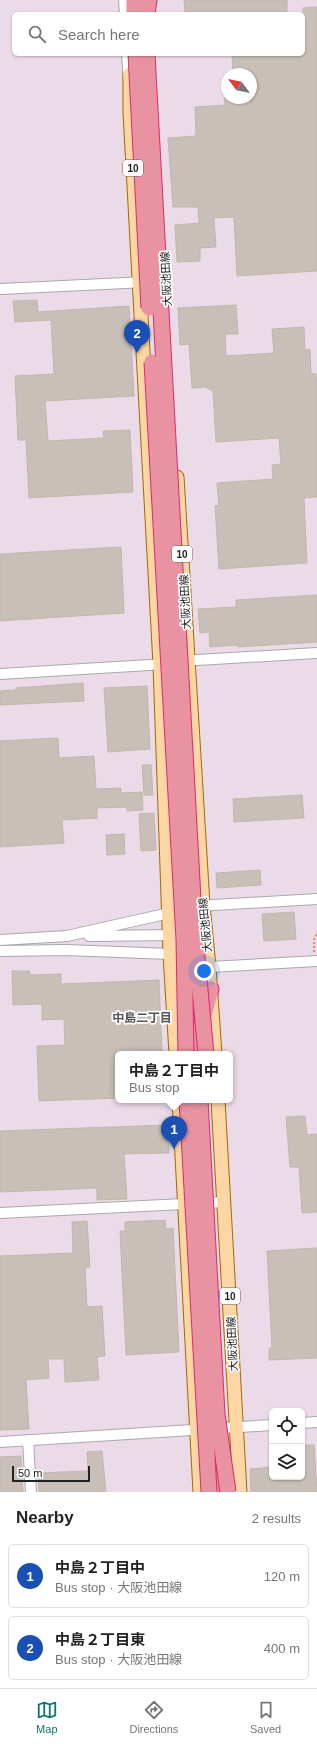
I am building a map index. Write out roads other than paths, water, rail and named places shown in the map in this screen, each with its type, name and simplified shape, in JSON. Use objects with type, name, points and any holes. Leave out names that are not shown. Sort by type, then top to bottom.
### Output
[{"type":"highway","points":[[134,0],[134,12]]},
{"type":"highway","points":[[147,12],[150,0]]},
{"type":"highway","points":[[136,56],[184,939],[186,1051]]},
{"type":"highway","points":[[147,56],[195,936],[206,1051]]},
{"type":"highway","points":[[198,1051],[199,1034],[211,990]]},
{"type":"highway","points":[[187,1103],[209,1492]]},
{"type":"highway","points":[[200,1103],[217,1414],[230,1492]]},
{"type":"highway","points":[[210,1103],[230,1492]]},
{"type":"highway","points":[[216,1428],[219,1492]]},
{"type":"main road","points":[[128,0],[129,12]]},
{"type":"main road","points":[[150,0],[150,12]]},
{"type":"main road","name":"10","points":[[130,56],[130,112],[160,665],[170,954],[176,1051]]},
{"type":"main road","name":"大阪池田線","points":[[153,56],[203,905],[215,1051]]},
{"type":"main road","points":[[179,1103],[200,1492]]},
{"type":"main road","name":"大阪池田線","points":[[218,1103],[225,1202],[240,1492]]},
{"type":"street","points":[[124,0],[125,12]]},
{"type":"street","points":[[127,56],[130,112]]},
{"type":"street","points":[[0,289],[166,281]]},
{"type":"street","points":[[0,674],[160,665],[188,659],[317,653]]},
{"type":"street","points":[[67,936],[203,905],[317,899]]},
{"type":"street","points":[[0,940],[67,936],[170,934],[182,937],[194,944],[203,953],[209,967]]},
{"type":"street","points":[[0,951],[66,950],[170,954],[209,967],[316,961]]},
{"type":"street","points":[[0,1213],[225,1202]]},
{"type":"street","points":[[305,1423],[317,1422]]},
{"type":"street","points":[[0,1442],[269,1425]]},
{"type":"street","points":[[28,1440],[31,1492]]},
{"type":"place","name":"中島２丁目東","points":[[137,353]]},
{"type":"place","name":"中島２丁目中","points":[[174,1149]]},
{"type":"district","name":"中島二丁目","points":[[142,1018]]}]
